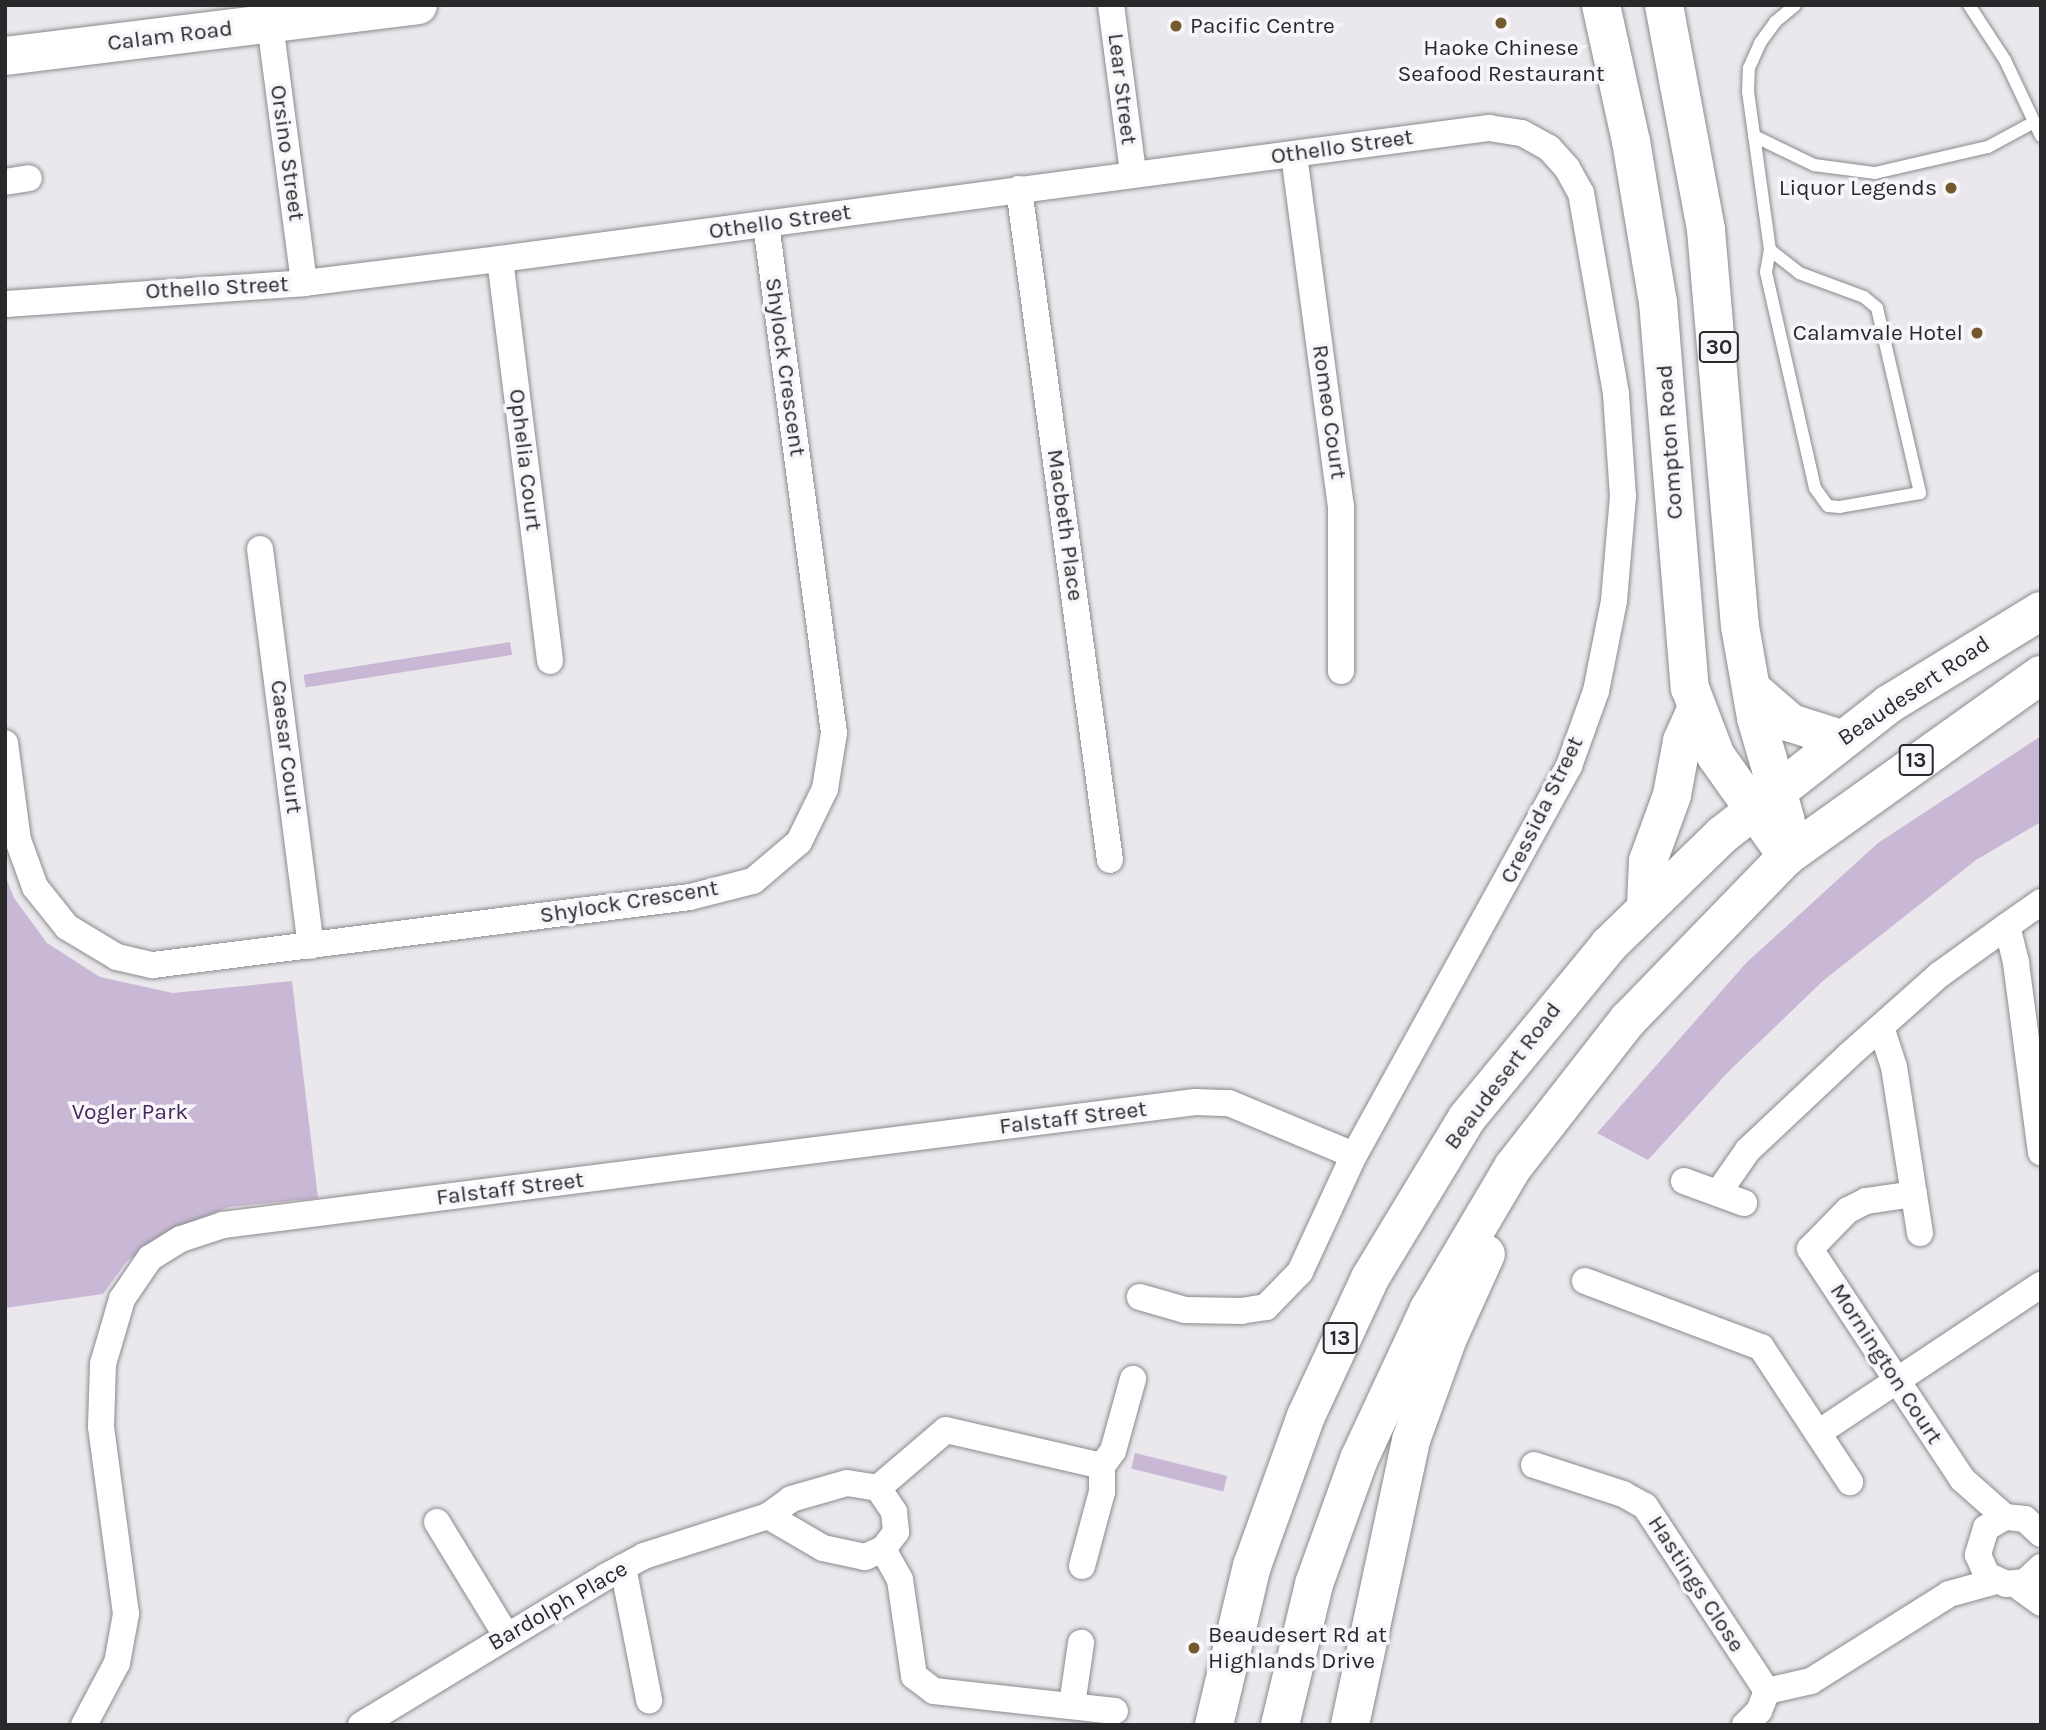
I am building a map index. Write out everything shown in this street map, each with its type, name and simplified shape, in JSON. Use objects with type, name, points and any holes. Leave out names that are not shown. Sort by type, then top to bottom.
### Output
[{"type":"main road","name":"Calam Road","points":[[5,56],[418,5]]},
{"type":"main road","name":"Compton Road","points":[[1601,5],[1657,291],[1686,667],[1697,708],[1716,756],[1764,800],[1792,853]]},
{"type":"main road","name":"Compton Road","points":[[1664,5],[1706,230],[1735,589],[1755,692],[1764,800]]},
{"type":"main road","name":"Beaudesert Road","points":[[1214,1725],[1252,1566],[1277,1489],[1332,1355],[1370,1278],[1467,1118],[1565,994],[1646,906],[1764,800],[1841,739],[1938,671],[2041,611]]},
{"type":"main road","name":"13","points":[[1280,1725],[1314,1584],[1359,1459],[1429,1309],[1513,1167],[1628,1020],[1792,853],[2041,675]]},
{"type":"main road","points":[[1755,692],[1791,723],[1841,739]]},
{"type":"main road","points":[[1646,906],[1648,861],[1672,795],[1682,740],[1697,708]]},
{"type":"main road","points":[[1350,1725],[1411,1440],[1469,1286],[1506,1218],[1513,1167]]},
{"type":"street","name":"Lear Street","points":[[1111,5],[1133,173]]},
{"type":"street","name":"Orsino Street","points":[[270,24],[304,282]]},
{"type":"street","name":"Othello Street","points":[[5,304],[304,282],[500,259],[1133,173],[1294,155],[1489,128],[1522,133],[1549,148]]},
{"type":"street","name":"Cressida Street","points":[[1140,1297],[1185,1310],[1242,1311],[1266,1307],[1300,1272],[1354,1155],[1569,766],[1596,691],[1614,601],[1623,496],[1616,394],[1581,193],[1567,168],[1549,148]]},
{"type":"street","name":"Romeo Court","points":[[1294,155],[1341,506],[1341,671]]},
{"type":"street","name":"Macbeth Place","points":[[1019,189],[1110,860]]},
{"type":"street","name":"Shylock Crescent","points":[[5,743],[18,840],[35,887],[68,928],[117,957],[153,965],[690,897],[753,881],[799,842],[825,789],[834,733],[766,224]]},
{"type":"street","name":"Ophelia Court","points":[[500,259],[550,661]]},
{"type":"street","name":"Caesar Court","points":[[260,549],[311,946]]},
{"type":"street","points":[[1718,1193],[1748,1150],[1881,1027],[1939,975],[2041,902]]},
{"type":"street","points":[[2007,926],[2016,963],[2041,1152]]},
{"type":"street","points":[[1881,1027],[1894,1067],[1920,1233]]},
{"type":"street","name":"Falstaff Street","points":[[91,1723],[117,1663],[126,1614],[101,1427],[103,1364],[122,1299],[150,1258],[181,1239],[223,1225],[1195,1102],[1229,1103],[1354,1155]]},
{"type":"street","points":[[1684,1181],[1744,1203]]},
{"type":"street","name":"Mornington Court","points":[[1914,1194],[1866,1202],[1848,1210],[1810,1249],[1962,1479],[1987,1575],[2006,1583]]},
{"type":"street","points":[[1585,1281],[1761,1347],[1850,1482]]},
{"type":"street","points":[[1818,1433],[2041,1285]]},
{"type":"street","points":[[1082,1566],[1102,1492],[1102,1466],[1113,1451],[1133,1380]]},
{"type":"street","points":[[768,1516],[823,1548],[849,1557],[865,1557],[883,1549],[896,1532],[894,1512],[878,1488],[946,1430],[1102,1466]]},
{"type":"street","name":"Hastings Close","points":[[1534,1465],[1623,1493],[1645,1506],[1767,1691]]},
{"type":"street","name":"Mornington Court","points":[[1962,1479],[2028,1522]]},
{"type":"street","name":"Bardolph Place","points":[[361,1725],[506,1635],[623,1567],[768,1516],[791,1499],[823,1488],[847,1483],[878,1488]]},
{"type":"street","points":[[437,1522],[506,1635]]},
{"type":"street","points":[[1949,1594],[1979,1546],[1986,1528],[2028,1522]]},
{"type":"street","points":[[883,1549],[900,1580],[914,1676],[934,1691],[1115,1711]]},
{"type":"street","points":[[623,1567],[649,1700]]},
{"type":"street","points":[[1745,1725],[1759,1711],[1767,1691],[1811,1682],[1949,1594],[2006,1583],[2040,1570]]},
{"type":"street","points":[[2006,1583],[2041,1603]]},
{"type":"street","points":[[1072,1705],[1081,1643]]},
{"type":"lane","points":[[1770,250],[1800,273],[1864,297],[1877,308],[1920,493],[1840,507],[1828,506],[1818,496],[1777,329],[1766,272],[1770,250],[1748,92],[1751,60],[1768,30],[1796,5]]},
{"type":"lane","points":[[1969,5],[2005,60],[2041,136]]},
{"type":"lane","points":[[1754,136],[1814,165],[1875,173],[1989,147],[2034,122]]},
{"type":"green space","points":[[510,642],[512,655],[306,688],[304,675]]},
{"type":"green space","points":[[2041,736],[2041,822],[1976,860],[1824,980],[1728,1072],[1648,1160],[1597,1133],[1746,963],[1878,843]]},
{"type":"green space","name":"Vogler Park","points":[[5,875],[14,898],[47,943],[100,977],[173,993],[292,981],[318,1198],[229,1207],[171,1230],[127,1261],[103,1294],[5,1308]]},
{"type":"green space","points":[[1135,1453],[1227,1476],[1223,1492],[1131,1469]]},
{"type":"place","name":"Haoke Chinese Seafood Restaurant","points":[[1501,23]]},
{"type":"place","name":"Pacific Centre","points":[[1176,26]]},
{"type":"place","name":"Liquor Legends","points":[[1951,188]]},
{"type":"place","name":"Calamvale Hotel","points":[[1977,333]]},
{"type":"place","name":"Beaudesert Rd at Highlands Drive","points":[[1194,1648]]}]
